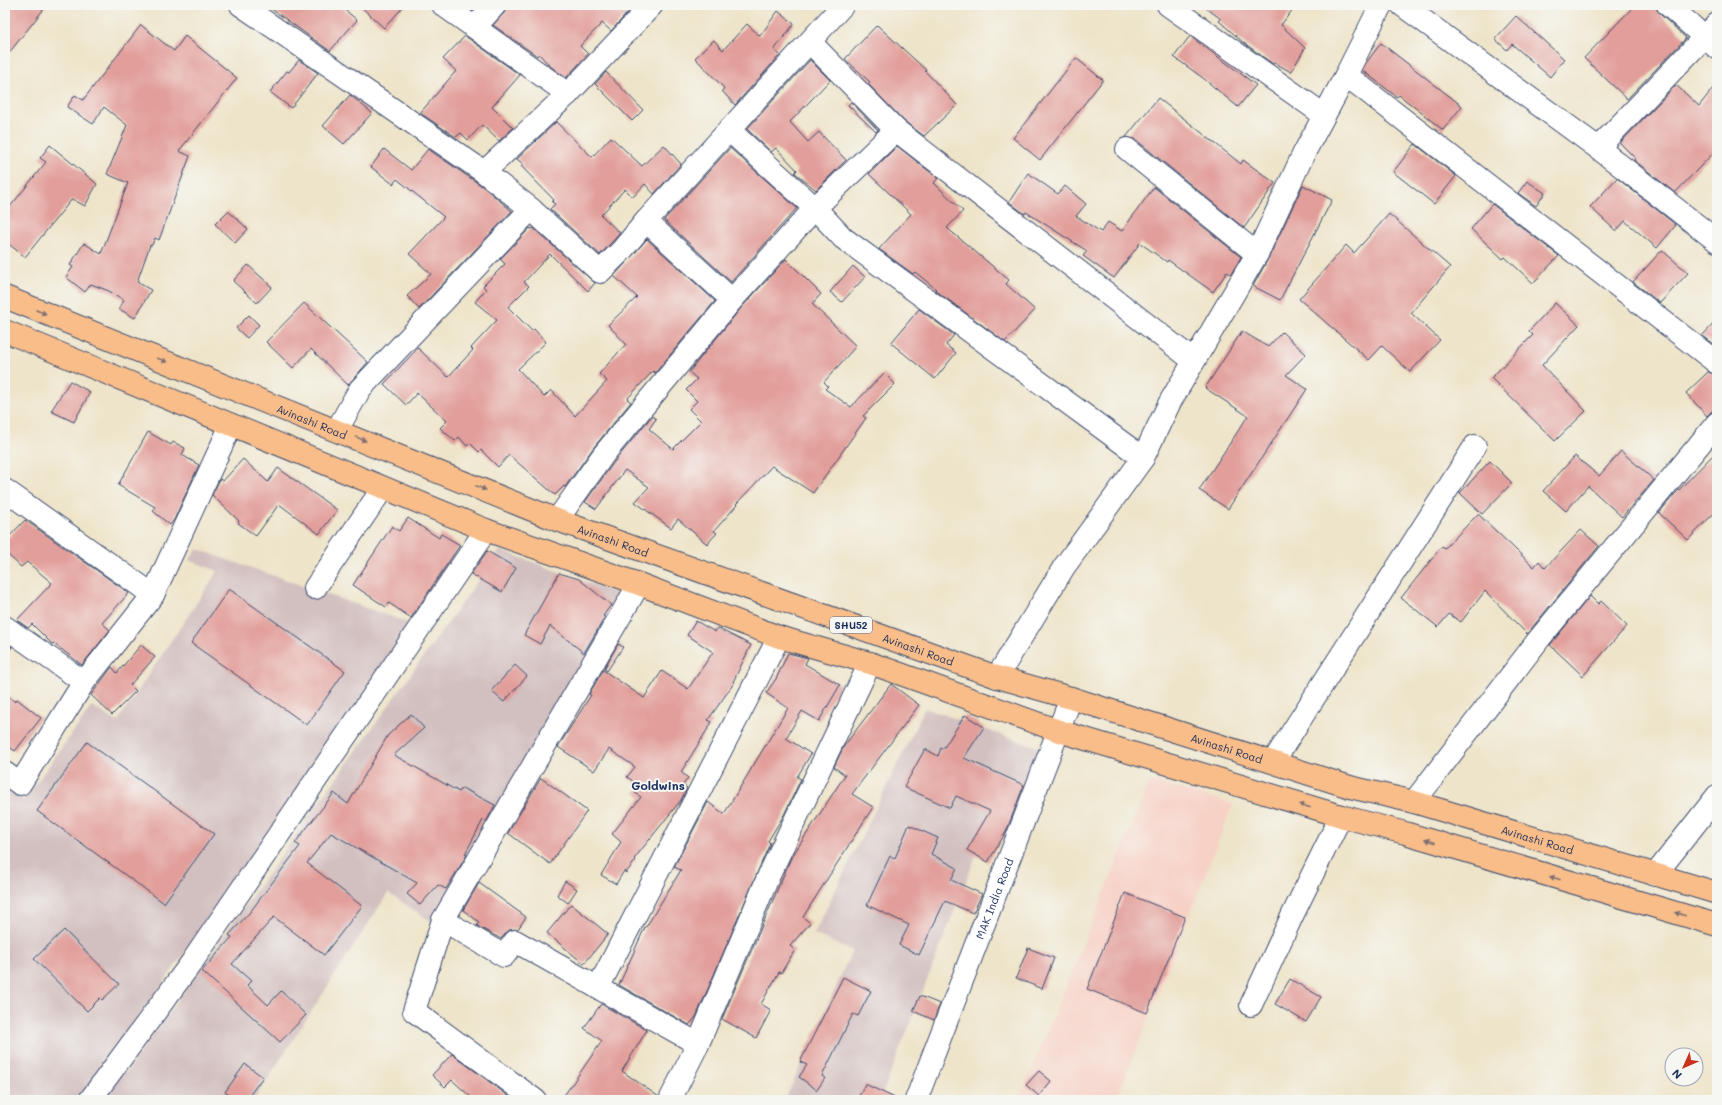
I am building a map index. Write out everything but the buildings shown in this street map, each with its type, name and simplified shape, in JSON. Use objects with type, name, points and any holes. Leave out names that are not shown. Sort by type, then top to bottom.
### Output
[{"type":"main road","name":"Avinashi Road","points":[[5,297],[557,520],[997,677],[1071,698],[1350,787],[1414,802],[1717,893]]},
{"type":"main road","points":[[5,331],[486,530],[639,584],[779,637],[870,663],[1059,731],[1341,816],[1405,833],[1717,925]]},
{"type":"street","points":[[241,5],[484,172],[531,209],[600,272],[622,250],[646,221],[843,5]]},
{"type":"street","points":[[443,5],[568,94]]},
{"type":"street","points":[[475,27],[495,5]]},
{"type":"street","points":[[484,172],[568,94],[652,5]]},
{"type":"street","points":[[1168,5],[1324,115]]},
{"type":"street","points":[[997,677],[1064,567],[1143,458],[1170,402],[1257,254],[1304,153],[1346,75],[1381,5]]},
{"type":"street","points":[[1402,5],[1598,148],[1717,241]]},
{"type":"street","points":[[1598,148],[1713,36],[1668,5]]},
{"type":"street","points":[[810,42],[896,130],[1194,361]]},
{"type":"street","points":[[1346,75],[1717,363]]},
{"type":"street","points":[[729,130],[815,208],[843,238],[1143,458]]},
{"type":"street","points":[[557,520],[604,454],[732,300],[815,208],[896,130]]},
{"type":"street","points":[[1127,149],[1257,254]]},
{"type":"street","points":[[336,430],[360,389],[531,209]]},
{"type":"street","points":[[646,221],[732,300]]},
{"type":"street","points":[[1414,802],[1539,639],[1717,423]]},
{"type":"street","points":[[5,773],[20,784],[84,682],[153,595],[231,425]]},
{"type":"street","points":[[1273,762],[1475,446]]},
{"type":"street","points":[[315,588],[383,488]]},
{"type":"street","points":[[5,490],[153,595]]},
{"type":"street","points":[[90,1100],[192,962],[486,530]]},
{"type":"street","points":[[535,1100],[414,1010],[443,920],[639,584]]},
{"type":"street","points":[[5,627],[84,682]]},
{"type":"street","points":[[598,988],[779,637]]},
{"type":"street","points":[[671,1098],[698,1044],[769,875],[870,663]]},
{"type":"street","name":"MAK India Road","points":[[916,1100],[1071,698]]},
{"type":"street","points":[[1655,875],[1717,796]]},
{"type":"street","points":[[1251,1005],[1293,914],[1341,816]]},
{"type":"street","points":[[443,920],[504,956],[515,941],[698,1044]]},
{"type":"shaded area","points":[[197,549],[418,626],[108,1060],[126,1072],[500,550],[626,597],[434,923],[388,893],[254,1100],[5,1100],[5,786],[24,800],[92,706],[117,722],[218,571],[189,560]]},
{"type":"shaded area","points":[[925,708],[1045,750],[1013,828],[990,820],[880,1100],[785,1100],[852,951],[814,934]]},
{"type":"shaded area","points":[[1150,781],[1233,804],[1116,1100],[1019,1100]]},
{"type":"district","name":"Goldwins","points":[[658,785]]}]
